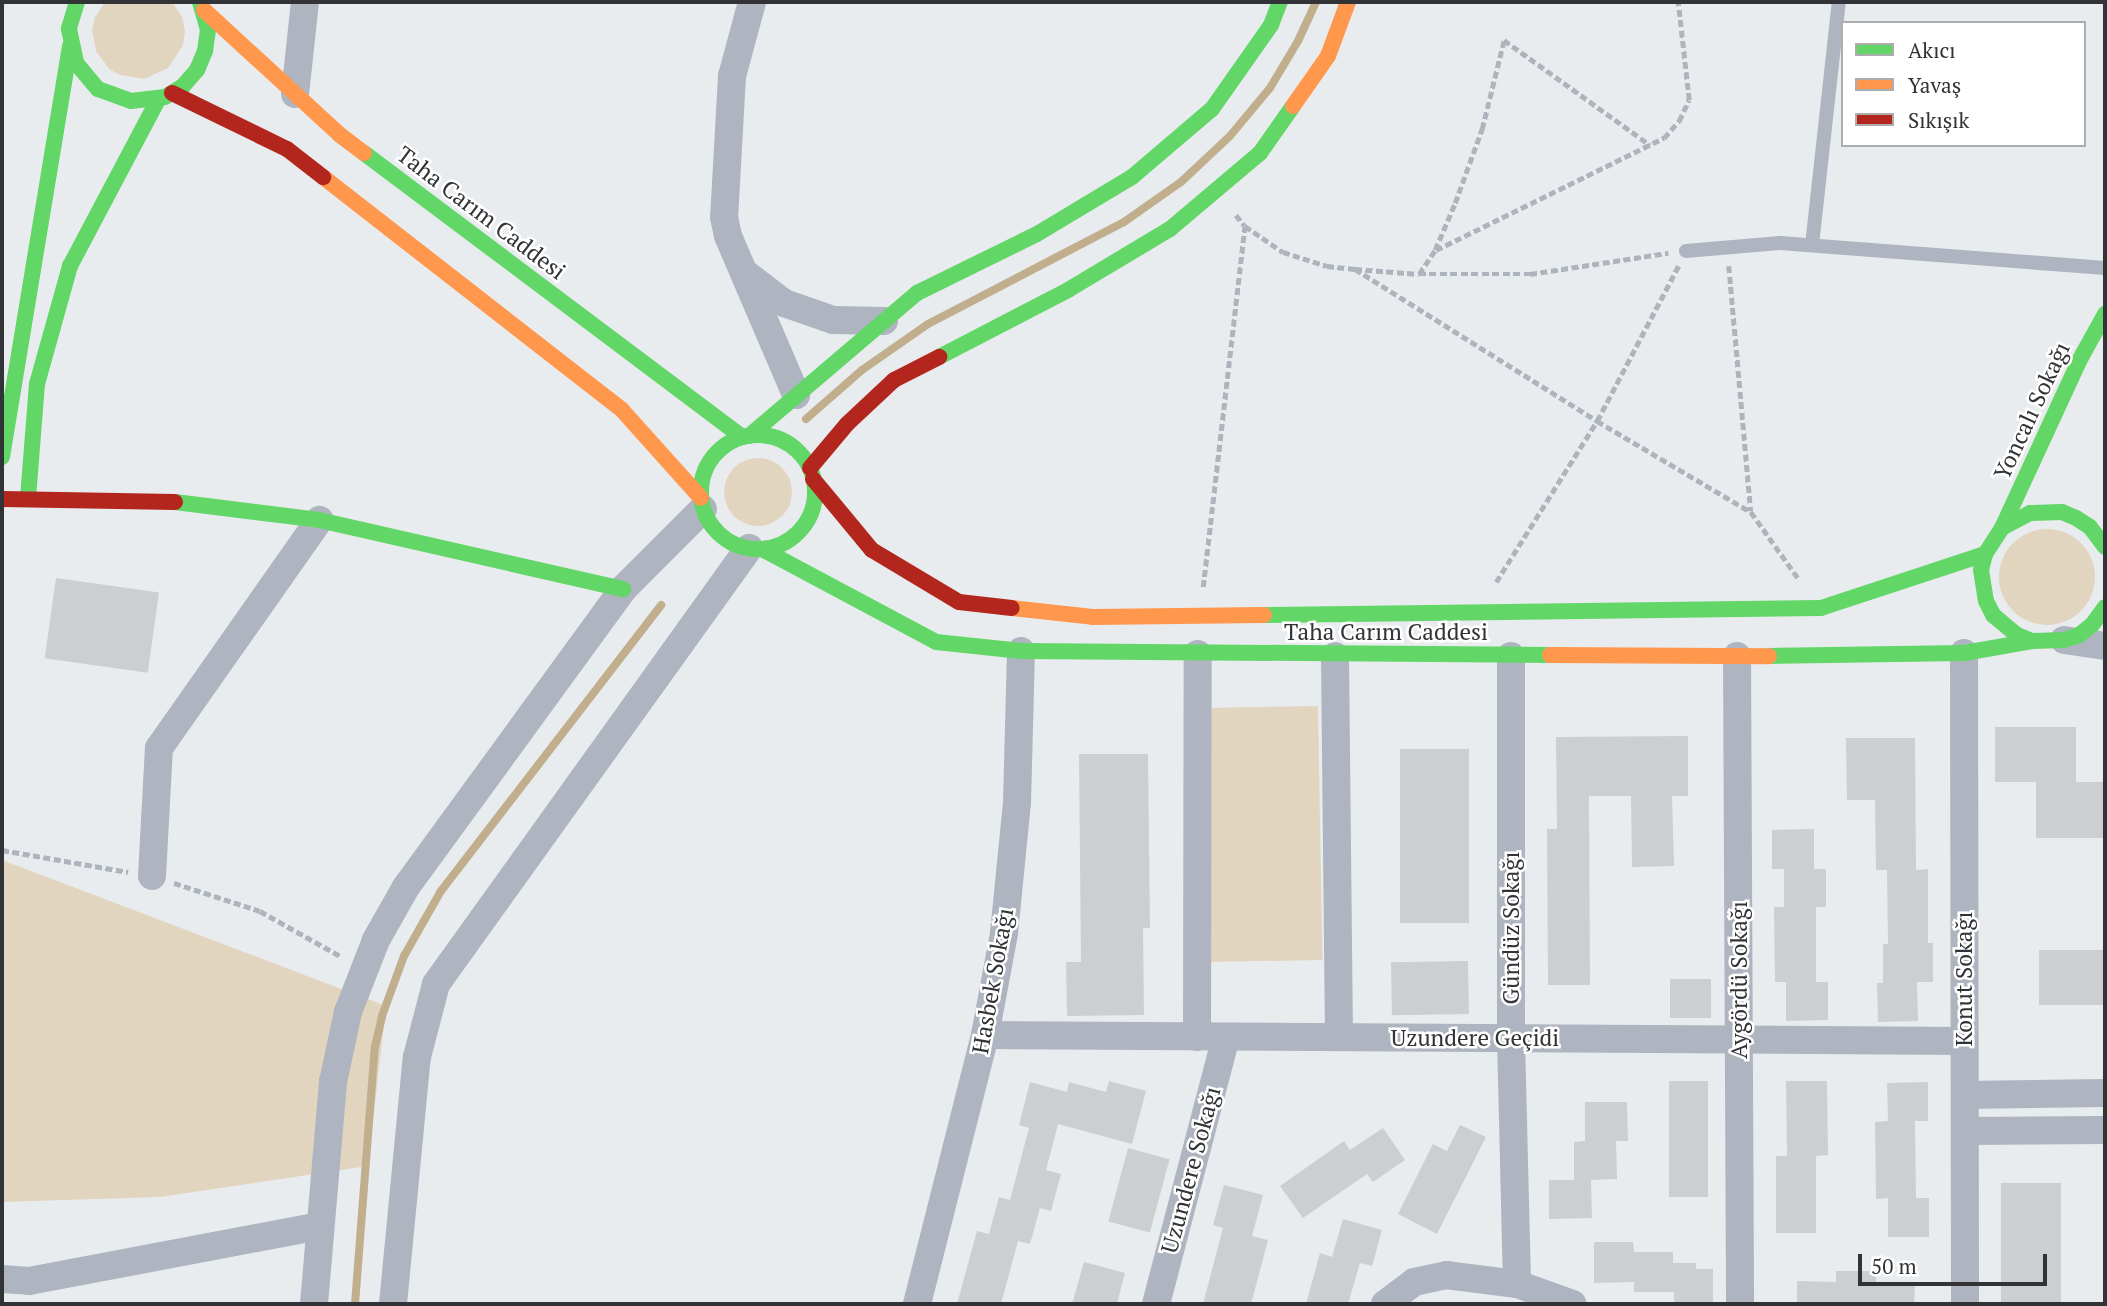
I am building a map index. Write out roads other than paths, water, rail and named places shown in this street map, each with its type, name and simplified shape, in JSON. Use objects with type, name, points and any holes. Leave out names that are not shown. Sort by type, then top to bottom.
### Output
[{"type":"main road","points":[[2,457],[70,46],[66,2]]},
{"type":"main road","points":[[69,29],[77,2]]},
{"type":"main road","points":[[702,503],[703,478],[710,460],[724,446],[745,437],[917,293],[1037,234],[1132,177],[1212,109],[1271,25],[1280,2]]},
{"type":"main road","points":[[811,473],[847,424],[894,380],[1068,290],[1170,229],[1260,153],[1328,56],[1348,2]]},
{"type":"main road","points":[[70,46],[85,78],[98,89],[131,101],[165,96],[183,86],[197,70],[205,51],[208,30],[202,6]]},
{"type":"main road","name":"Taha Carım Caddesi","points":[[202,6],[340,135],[745,437]]},
{"type":"main road","points":[[165,96],[287,149],[622,410],[702,503],[721,536],[756,548],[782,544],[798,533],[809,517],[814,498],[811,473],[795,449],[784,442],[767,436],[745,437]]},
{"type":"main road","points":[[28,498],[37,384],[70,266],[165,96]]},
{"type":"main road","name":"Yoncalı Sokağı","points":[[1984,554],[2002,528],[2079,361],[2105,314]]},
{"type":"main road","name":"Taha Carım Caddesi","points":[[811,473],[872,550],[959,602],[1093,617],[1821,608],[1984,554]]},
{"type":"main road","points":[[2,499],[166,501],[319,520],[623,589]]},
{"type":"main road","points":[[2002,528],[2030,513],[2062,512],[2090,527],[2103,542]]},
{"type":"main road","points":[[2103,542],[2105,518]]},
{"type":"main road","name":"Taha Carım Caddesi","points":[[756,548],[936,642],[1021,651],[1335,656],[1737,656],[1964,653],[2032,641],[2064,640]]},
{"type":"main road","points":[[1984,554],[1982,586],[1993,615],[2017,635],[2032,641]]},
{"type":"main road","points":[[2064,640],[2092,625],[2105,607]]},
{"type":"street","points":[[295,94],[305,2]]},
{"type":"street","points":[[752,2],[732,76],[724,216],[744,272],[796,395]]},
{"type":"street","points":[[744,272],[784,303],[833,320],[884,321]]},
{"type":"street","points":[[314,1304],[333,1082],[348,1012],[364,969],[406,887],[623,589],[702,503]]},
{"type":"street","points":[[152,876],[159,748],[319,520]]},
{"type":"street","points":[[393,1304],[416,1057],[436,984],[756,548]]},
{"type":"street","points":[[2064,640],[2105,646]]},
{"type":"street","name":"Hasbek Sokağı","points":[[916,1304],[985,1035],[1004,933],[1012,869],[1020,753],[1021,651]]},
{"type":"street","name":"Konut Sokağı","points":[[1964,653],[1965,1304]]},
{"type":"street","points":[[1197,1037],[1198,654]]},
{"type":"street","points":[[1335,656],[1339,1037]]},
{"type":"street","name":"Gündüz Sokağı","points":[[1511,656],[1511,1039],[1517,1284]]},
{"type":"street","name":"Aygördü Sokağı","points":[[1737,656],[1741,1304]]},
{"type":"street","name":"Uzundere Geçidi","points":[[985,1035],[1965,1041]]},
{"type":"street","name":"Uzundere Sokağı","points":[[1156,1304],[1226,1037]]},
{"type":"street","points":[[1965,1094],[2105,1093]]},
{"type":"street","points":[[1965,1131],[2105,1130]]},
{"type":"street","points":[[2,1279],[29,1281],[320,1226]]},
{"type":"street","points":[[1385,1304],[1415,1282],[1438,1276],[1462,1276],[1517,1284],[1573,1304]]},
{"type":"lane","points":[[1812,245],[1839,2]]},
{"type":"lane","points":[[1686,251],[1780,243],[2105,268]]},
{"type":"waterway","points":[[806,419],[862,370],[928,324],[1124,222],[1181,182],[1230,136],[1270,88],[1298,41],[1316,2]]},
{"type":"waterway","points":[[355,1304],[375,1047],[382,1016],[404,956],[441,891],[661,605]]}]
